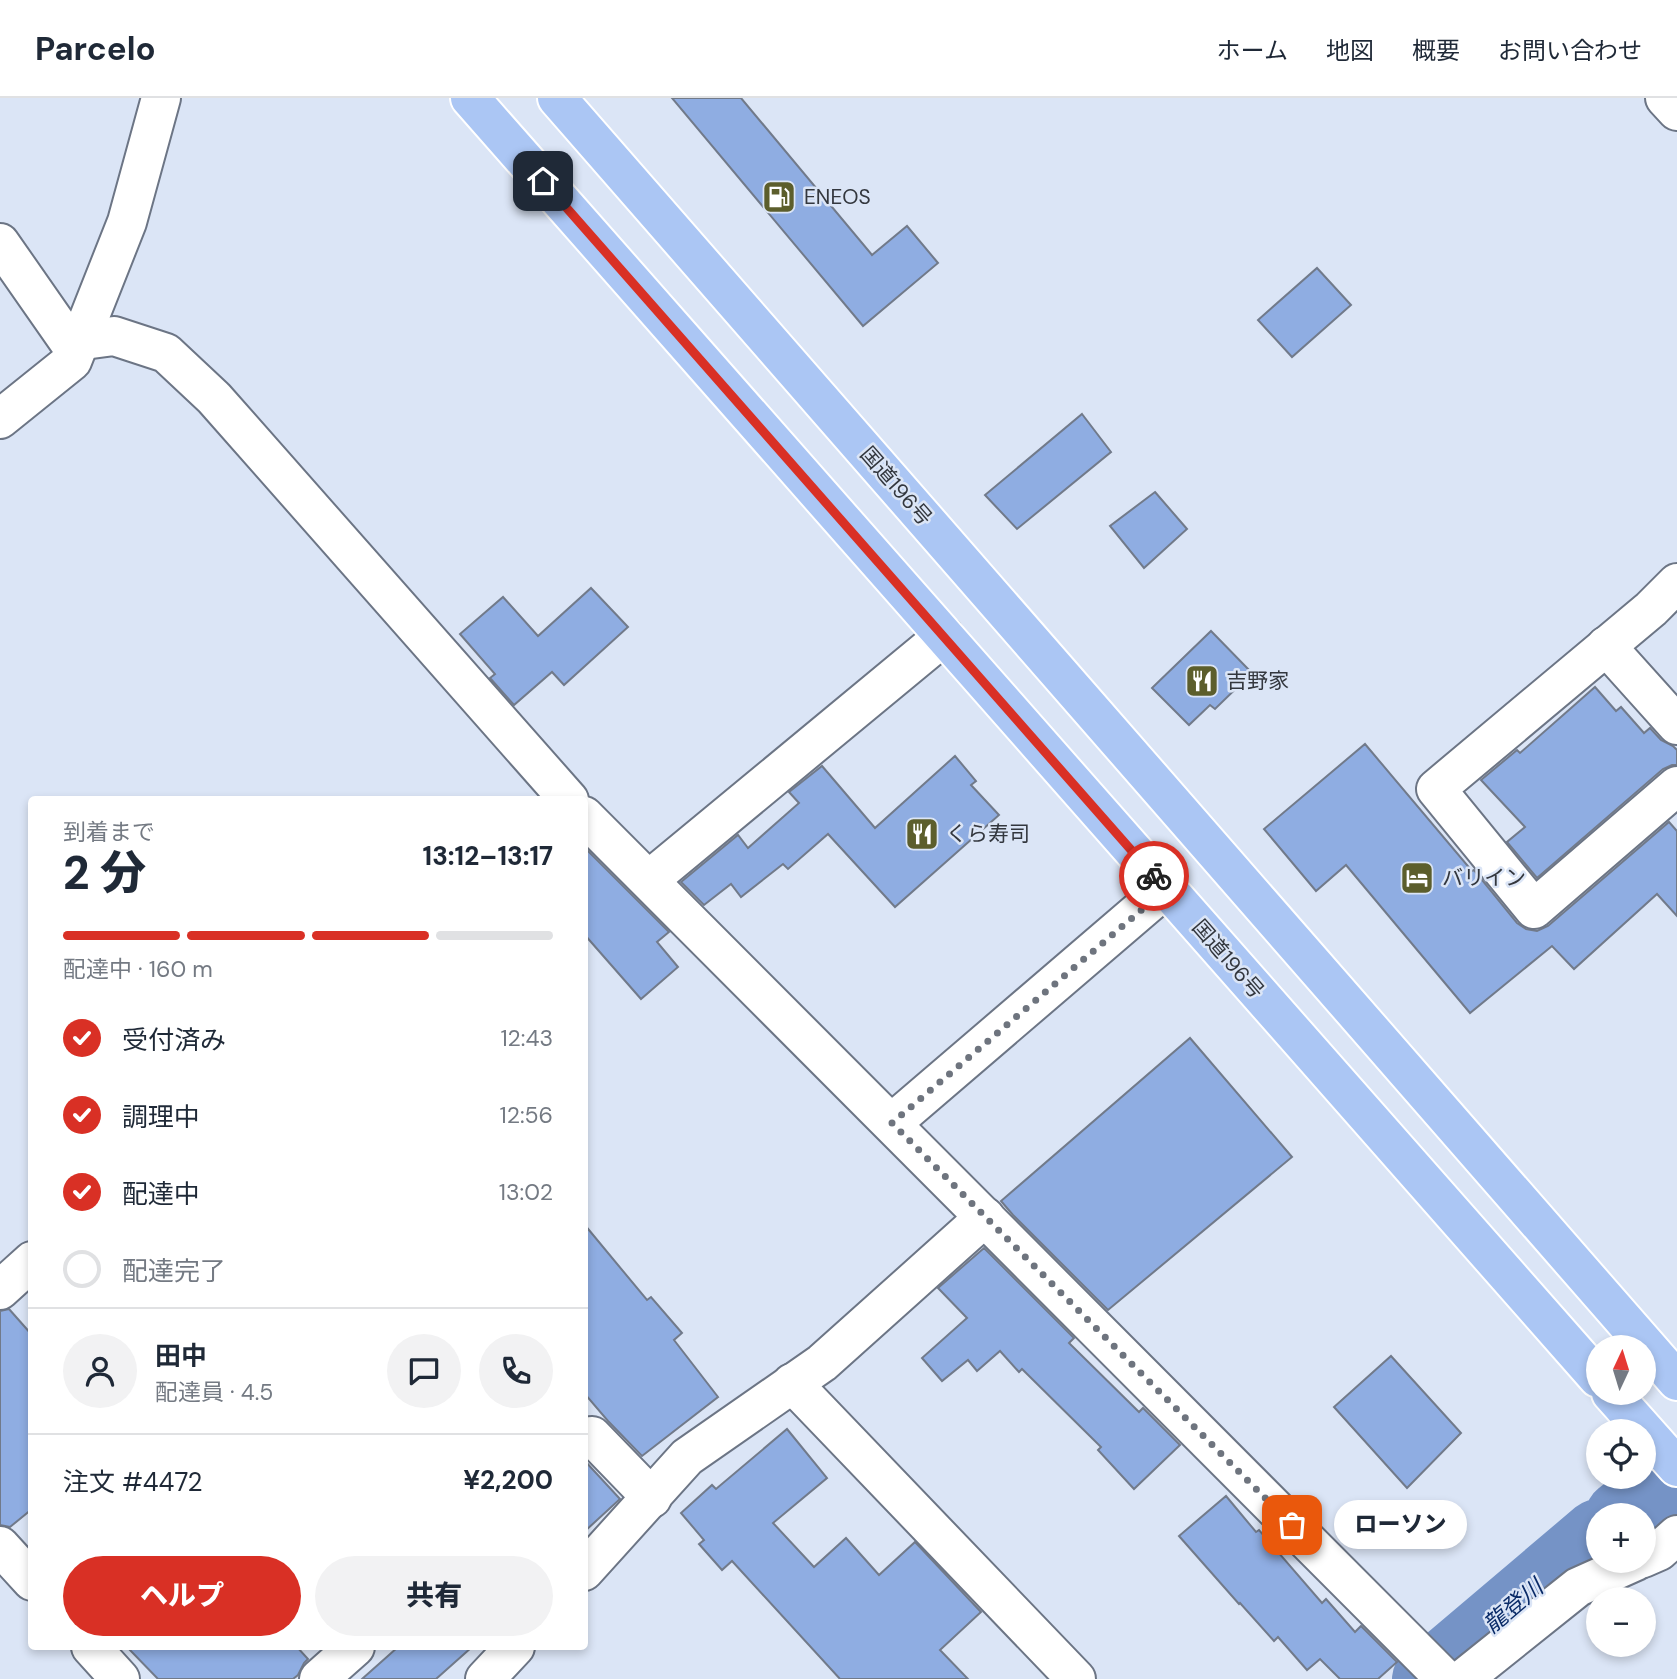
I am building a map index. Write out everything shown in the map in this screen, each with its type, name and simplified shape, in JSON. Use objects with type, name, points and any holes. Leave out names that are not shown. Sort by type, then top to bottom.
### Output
[{"type":"highway","name":"国道196号","points":[[470,98],[1586,1364]]},
{"type":"highway","name":"国道196号","points":[[557,98],[1677,1381]]},
{"type":"highway","points":[[1622,1405],[1665,1454]]},
{"type":"street","points":[[0,419],[72,361],[127,222],[161,98]]},
{"type":"street","points":[[1665,98],[1677,111]]},
{"type":"street","points":[[0,243],[69,342],[114,336],[166,353],[215,398],[556,796]]},
{"type":"street","points":[[1677,583],[1651,609],[1436,789],[1534,909],[1677,786]]},
{"type":"street","points":[[649,880],[944,636]]},
{"type":"street","points":[[1606,646],[1677,725]]},
{"type":"street","points":[[588,820],[1445,1679]]},
{"type":"street","points":[[892,1123],[1166,889]]},
{"type":"street","points":[[588,1567],[687,1457],[822,1363],[985,1217]]},
{"type":"street","points":[[0,1290],[28,1265]]},
{"type":"street","points":[[792,1384],[1076,1679]]},
{"type":"street","points":[[588,1437],[652,1498]]},
{"type":"street","points":[[1656,1552],[1677,1535]]},
{"type":"street","points":[[0,1546],[28,1577]]},
{"type":"street","points":[[1463,1679],[1578,1587],[1609,1573]]},
{"type":"street","points":[[94,1650],[120,1679]]},
{"type":"street","points":[[319,1679],[352,1650]]},
{"type":"street","points":[[485,1679],[512,1650]]},
{"type":"building","points":[[672,98],[741,98],[872,255],[907,226],[938,263],[863,326]]},
{"type":"building","points":[[1317,268],[1351,305],[1292,357],[1258,320]]},
{"type":"building","points":[[1082,414],[1111,452],[1017,529],[985,495]]},
{"type":"building","points":[[1155,492],[1187,529],[1144,568],[1110,526]]},
{"type":"building","points":[[591,588],[628,627],[564,685],[552,672],[514,705],[490,678],[495,674],[460,634],[503,597],[538,636]]},
{"type":"building","name":"吉野家","points":[[1211,631],[1252,673],[1215,709],[1210,705],[1189,725],[1152,688]]},
{"type":"building","points":[[1595,687],[1616,711],[1621,707],[1644,733],[1650,728],[1661,740],[1673,746],[1677,750],[1677,765],[1663,769],[1537,878],[1507,842],[1525,827],[1481,780],[1517,750],[1520,753]]},
{"type":"building","name":"バリイン","points":[[1365,744],[1517,923],[1526,929],[1537,931],[1548,926],[1669,822],[1677,831],[1677,916],[1657,894],[1574,969],[1552,946],[1470,1013],[1346,865],[1316,891],[1264,829]]},
{"type":"building","points":[[955,756],[976,781],[971,785],[999,815],[895,907],[828,834],[788,869],[783,864],[741,897],[731,884],[704,905],[681,882],[738,835],[748,848],[799,803],[789,792],[822,766],[875,828]]},
{"type":"building","points":[[588,851],[669,932],[657,942],[678,967],[641,999],[588,939]]},
{"type":"building","points":[[1190,1038],[1292,1157],[1108,1310],[1001,1201]]},
{"type":"building","points":[[588,1229],[647,1300],[651,1297],[682,1333],[674,1340],[718,1397],[642,1456],[588,1398]]},
{"type":"building","points":[[984,1248],[1074,1338],[1069,1343],[1139,1412],[1143,1408],[1180,1445],[1134,1489],[1098,1450],[1101,1447],[1022,1369],[1019,1372],[1000,1351],[977,1371],[968,1360],[942,1381],[922,1358],[967,1318],[938,1288]]},
{"type":"building","points":[[9,1309],[28,1330],[28,1512],[10,1527],[0,1525],[0,1311]]},
{"type":"building","points":[[1391,1356],[1461,1433],[1407,1488],[1334,1407]]},
{"type":"building","points":[[787,1429],[827,1478],[773,1523],[814,1567],[846,1538],[879,1575],[915,1542],[981,1612],[940,1650],[968,1679],[840,1679],[732,1561],[722,1570],[699,1544],[704,1540],[681,1513],[712,1485],[716,1489]]},
{"type":"building","points":[[588,1464],[620,1499],[588,1528]]},
{"type":"building","points":[[1226,1496],[1322,1603],[1326,1599],[1355,1632],[1361,1626],[1397,1662],[1378,1679],[1340,1679],[1320,1659],[1307,1670],[1278,1637],[1274,1641],[1179,1536]]},
{"type":"building","points":[[130,1650],[300,1650],[308,1659],[293,1679],[158,1679]]},
{"type":"building","points":[[395,1650],[469,1650],[436,1679],[362,1679]]},
{"type":"waterway","name":"龍登川","points":[[1636,1503],[1677,1471]]},
{"type":"waterway","name":"龍登川","points":[[1427,1679],[1586,1544]]},
{"type":"way so far","points":[[1154,876],[1166,889],[892,1123],[1292,1525]]},
{"type":"place","name":"ENEOS","points":[[779,197]]},
{"type":"place","name":"吉野家","points":[[1202,681]]},
{"type":"place","name":"くら寿司","points":[[922,834]]},
{"type":"place","name":"バリイン","points":[[1417,878]]},
{"type":"place","name":"ローソン","points":[[1292,1525]]},
{"type":"route","points":[[543,181],[1154,876]]}]
